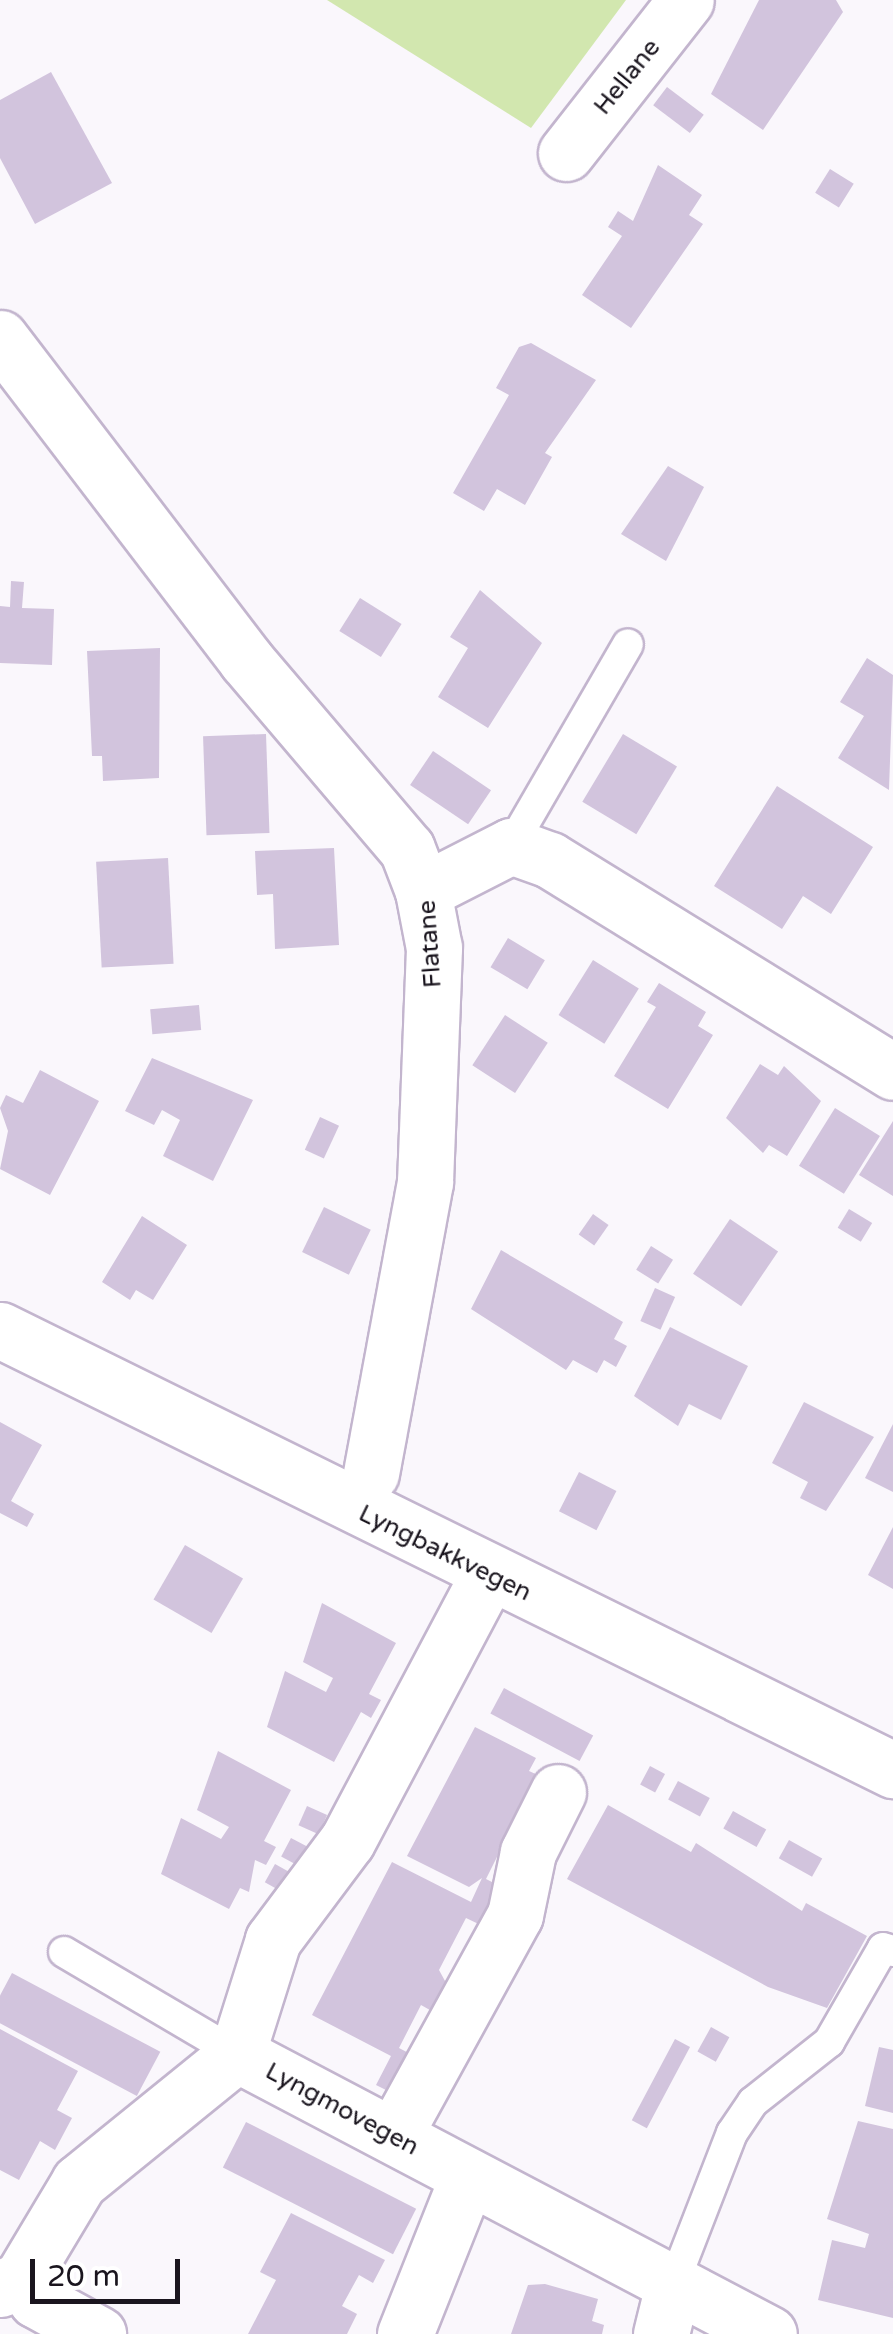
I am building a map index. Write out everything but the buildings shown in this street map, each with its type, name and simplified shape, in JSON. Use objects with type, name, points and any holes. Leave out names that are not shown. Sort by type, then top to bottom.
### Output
[{"type":"street","name":"Hellane","points":[[566,153],[686,0]]},
{"type":"street","points":[[0,338],[246,660],[406,849],[422,891]]},
{"type":"street","points":[[511,846],[588,881],[893,1072]]},
{"type":"street","name":"Flatane","points":[[371,1473],[425,1182],[434,948],[422,891],[511,846]]},
{"type":"street","name":"Lyngbakkvegen","points":[[0,1330],[488,1575],[893,1770]]},
{"type":"street","name":"Lyngmovegen","points":[[488,1575],[347,1841],[272,1940],[237,2054],[468,2176],[667,2310],[769,2334]]},
{"type":"street","points":[[394,2135],[515,1915],[528,1852],[558,1792]]},
{"type":"street","points":[[98,2334],[11,2284],[79,2182],[237,2054]]},
{"type":"street","points":[[406,2334],[468,2176]]},
{"type":"lane","points":[[511,846],[628,644]]},
{"type":"lane","points":[[667,2310],[732,2132],[753,2102],[829,2042],[884,1948],[893,1952]]},
{"type":"lane","points":[[64,1952],[237,2054]]},
{"type":"green space","points":[[327,0],[626,0],[531,128]]}]
